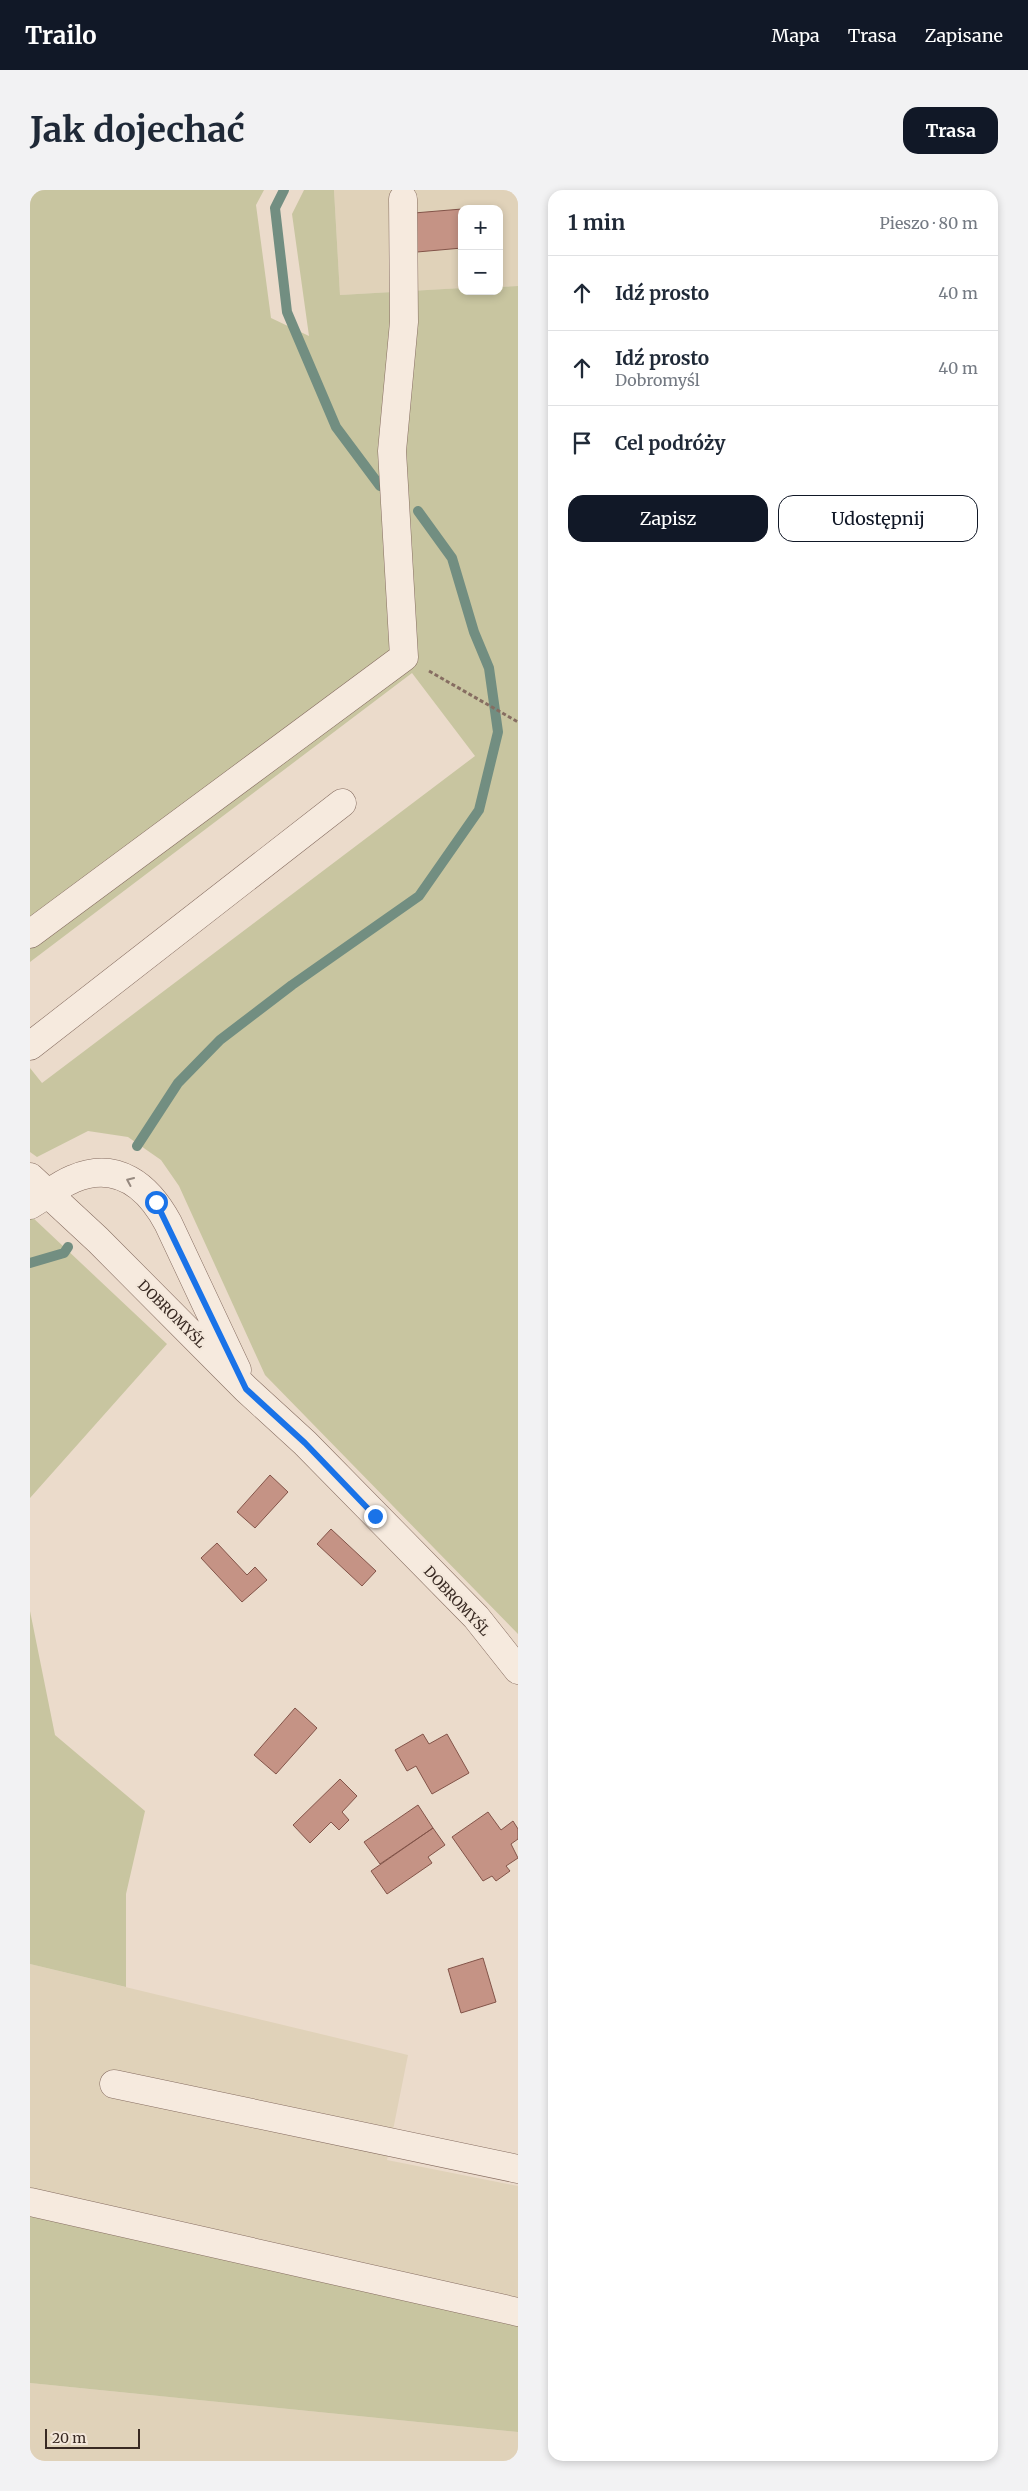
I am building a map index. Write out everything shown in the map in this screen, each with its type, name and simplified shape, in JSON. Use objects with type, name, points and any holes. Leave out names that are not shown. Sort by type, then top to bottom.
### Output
[{"type":"street","points":[[30,934],[404,657],[392,451],[404,322],[403,199]]},
{"type":"street","points":[[30,1046],[342,803]]},
{"type":"street","points":[[36,1192],[96,1172],[118,1175],[137,1183],[156,1202],[168,1223],[246,1389]]},
{"type":"street","name":"DOBROMYŚL","points":[[36,1192],[98,1240],[246,1389],[305,1443],[476,1617],[518,1670]]},
{"type":"street","points":[[114,2084],[518,2170]]},
{"type":"street","points":[[30,2202],[518,2312]]},
{"type":"path","points":[[404,657],[518,722]]},
{"type":"shaded area","points":[[30,190],[264,190],[256,205],[271,318],[309,336],[292,214],[304,190],[334,190],[340,295],[458,288],[458,295],[503,295],[503,287],[518,286],[518,1634],[265,1375],[179,1186],[161,1160],[128,1137],[88,1131],[37,1157],[30,1152],[30,1068],[42,1083],[475,756],[412,673],[30,962]]},
{"type":"shaded area","points":[[334,190],[518,190],[518,286],[503,287],[503,205],[458,205],[458,288],[340,295]]},
{"type":"shaded area","points":[[30,1215],[167,1344],[30,1498]]},
{"type":"shaded area","points":[[30,1611],[55,1735],[145,1811],[126,1894],[126,1987],[30,1964]]},
{"type":"shaded area","points":[[30,1964],[408,2055],[387,2160],[518,2186],[518,2312],[30,2202]]},
{"type":"shaded area","points":[[30,2203],[518,2323],[518,2432],[30,2383]]},
{"type":"shaded area","points":[[30,2383],[518,2432],[518,2461],[30,2461]]},
{"type":"building","points":[[458,209],[458,248],[417,252],[414,213]]},
{"type":"building","points":[[270,1475],[288,1492],[255,1528],[237,1512]]},
{"type":"building","points":[[331,1529],[376,1571],[362,1586],[317,1544]]},
{"type":"building","points":[[217,1543],[247,1575],[255,1567],[267,1580],[242,1602],[201,1558]]},
{"type":"building","points":[[295,1708],[317,1728],[276,1774],[254,1755]]},
{"type":"building","points":[[423,1734],[429,1744],[447,1734],[469,1773],[432,1794],[416,1766],[407,1771],[395,1750]]},
{"type":"building","points":[[340,1779],[357,1796],[342,1812],[349,1820],[339,1830],[331,1822],[310,1843],[293,1825]]},
{"type":"building","points":[[418,1805],[433,1828],[380,1864],[364,1842]]},
{"type":"building","points":[[488,1812],[501,1830],[513,1821],[518,1829],[518,1839],[511,1844],[518,1858],[506,1866],[510,1871],[496,1881],[492,1876],[483,1881],[452,1837]]},
{"type":"building","points":[[433,1828],[445,1845],[428,1857],[432,1863],[387,1894],[371,1871]]},
{"type":"building","points":[[483,1958],[496,2002],[461,2013],[448,1969]]},
{"type":"waterway","points":[[284,190],[275,208],[287,312],[336,427],[380,486]]},
{"type":"waterway","points":[[137,1146],[178,1083],[220,1040],[292,985],[419,896],[479,810],[498,732],[489,668],[474,632],[452,558],[418,511]]},
{"type":"waterway","points":[[30,1263],[64,1253],[68,1247]]},
{"type":"route","points":[[156,1202],[168,1223],[246,1389],[305,1443],[375,1516]]}]
